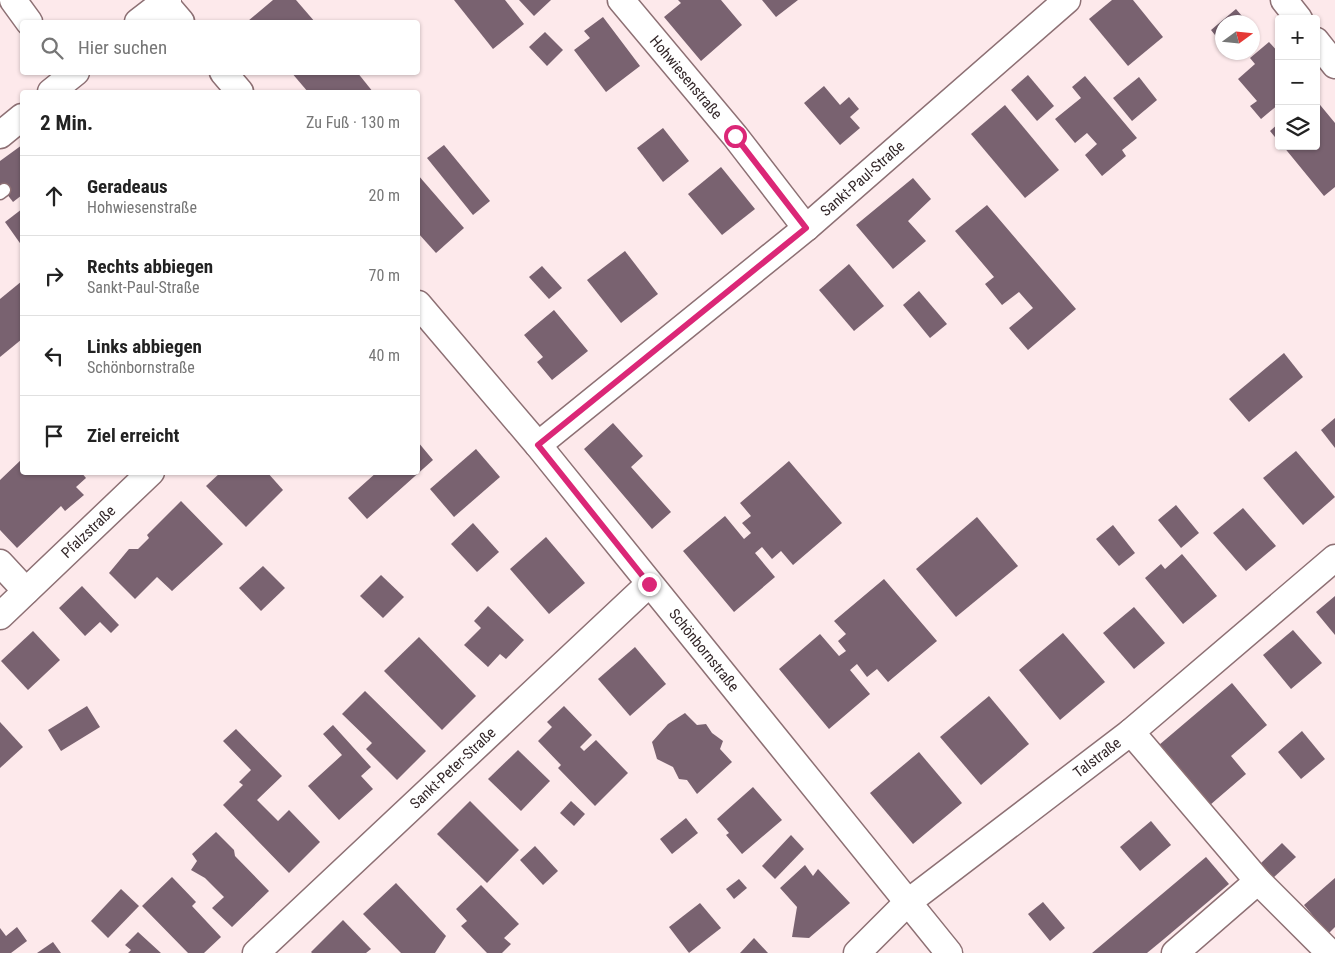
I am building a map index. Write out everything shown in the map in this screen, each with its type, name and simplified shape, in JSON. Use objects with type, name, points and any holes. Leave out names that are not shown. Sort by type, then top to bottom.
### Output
[{"type":"street","points":[[13,0],[28,20]]},
{"type":"street","name":"Hohwiesenstraße","points":[[620,0],[735,136],[806,228]]},
{"type":"street","name":"Sankt-Paul-Straße","points":[[538,445],[806,228],[1067,0]]},
{"type":"street","points":[[1284,0],[1295,15]]},
{"type":"street","points":[[143,20],[171,8]]},
{"type":"street","points":[[1320,46],[1335,65]]},
{"type":"street","points":[[226,75],[238,90]]},
{"type":"street","points":[[0,135],[20,119]]},
{"type":"street","name":"Schönbornstraße","points":[[420,306],[538,445],[949,953]]},
{"type":"street","name":"Pfalzstraße","points":[[0,616],[147,475]]},
{"type":"street","name":"Talstraße","points":[[857,953],[907,903],[1131,732],[1335,558]]},
{"type":"street","points":[[0,563],[26,591]]},
{"type":"street","name":"Sankt-Peter-Straße","points":[[256,953],[649,584]]},
{"type":"street","points":[[1131,732],[1258,881],[1330,953]]},
{"type":"street","points":[[1176,953],[1258,881]]},
{"type":"building","points":[[273,0],[296,0],[313,20],[249,20]]},
{"type":"building","points":[[454,0],[505,0],[524,24],[493,49]]},
{"type":"building","points":[[519,0],[551,0],[534,16]]},
{"type":"building","points":[[678,0],[721,0],[742,25],[701,61],[664,17],[681,3]]},
{"type":"building","points":[[762,0],[798,0],[776,17]]},
{"type":"building","points":[[1112,0],[1133,0],[1163,37],[1128,66],[1089,19]]},
{"type":"building","points":[[1236,9],[1241,15],[1229,15]]},
{"type":"building","points":[[603,17],[640,66],[606,92],[574,50],[590,38],[584,31]]},
{"type":"building","points":[[1215,27],[1215,35],[1211,30]]},
{"type":"building","points":[[545,32],[563,50],[547,66],[529,47]]},
{"type":"building","points":[[1269,42],[1275,49],[1275,107],[1261,119],[1250,106],[1257,101],[1238,79],[1255,64],[1252,60],[1260,60],[1260,50]]},
{"type":"building","points":[[294,75],[359,75],[371,90],[306,90]]},
{"type":"building","points":[[1028,75],[1054,106],[1037,121],[1011,90]]},
{"type":"building","points":[[1085,76],[1137,138],[1122,150],[1126,156],[1102,176],[1085,155],[1097,144],[1087,133],[1075,143],[1055,119],[1081,98],[1072,87]]},
{"type":"building","points":[[1139,77],[1157,100],[1132,121],[1113,98]]},
{"type":"building","points":[[824,86],[840,105],[849,97],[859,109],[850,117],[860,128],[840,145],[804,103]]},
{"type":"building","points":[[1005,105],[1059,170],[1025,198],[971,134]]},
{"type":"building","points":[[1320,105],[1335,123],[1335,187],[1324,196],[1286,150],[1320,150]]},
{"type":"building","points":[[1275,127],[1275,137],[1270,131]]},
{"type":"building","points":[[663,128],[689,161],[663,182],[637,148]]},
{"type":"building","points":[[444,145],[490,201],[473,215],[427,158]]},
{"type":"building","points":[[20,146],[20,197],[13,202],[0,185],[0,161]]},
{"type":"building","points":[[721,167],[755,209],[722,235],[688,194]]},
{"type":"building","points":[[420,177],[464,228],[436,253],[420,235]]},
{"type":"building","points":[[913,178],[931,199],[908,221],[926,241],[893,269],[856,225]]},
{"type":"building","points":[[987,205],[1076,309],[1028,350],[1009,328],[1033,308],[1019,292],[1002,305],[985,284],[994,277],[955,231]]},
{"type":"building","points":[[20,211],[20,243],[5,222]]},
{"type":"building","points":[[625,251],[658,294],[621,323],[587,280]]},
{"type":"building","points":[[849,264],[884,306],[854,331],[819,290]]},
{"type":"building","points":[[542,266],[562,288],[549,299],[529,277]]},
{"type":"building","points":[[20,283],[20,341],[0,357],[0,299]]},
{"type":"building","points":[[919,291],[947,324],[930,338],[903,305]]},
{"type":"building","points":[[554,310],[588,351],[552,380],[537,362],[543,357],[524,335]]},
{"type":"building","points":[[1284,353],[1303,377],[1249,422],[1229,399]]},
{"type":"building","points":[[1335,418],[1335,448],[1321,430]]},
{"type":"building","points":[[613,423],[643,456],[631,467],[671,512],[652,529],[584,449]]},
{"type":"building","points":[[420,444],[433,460],[420,472]]},
{"type":"building","points":[[476,449],[500,477],[454,517],[430,489]]},
{"type":"building","points":[[1296,451],[1335,497],[1303,525],[1263,478]]},
{"type":"building","points":[[20,461],[20,475],[84,475],[86,478],[76,487],[84,495],[65,511],[61,506],[17,548],[0,530],[0,480]]},
{"type":"building","points":[[789,461],[842,523],[793,565],[781,551],[772,559],[762,547],[755,553],[775,577],[734,612],[683,551],[725,516],[744,539],[751,533],[742,523],[751,516],[740,503]]},
{"type":"building","points":[[218,475],[270,475],[283,490],[246,527],[206,486]]},
{"type":"building","points":[[374,475],[416,475],[367,519],[348,498]]},
{"type":"building","points":[[181,501],[223,544],[172,591],[157,577],[135,599],[109,573],[129,549],[138,549],[149,538],[147,535]]},
{"type":"building","points":[[1176,505],[1199,533],[1181,548],[1158,520]]},
{"type":"building","points":[[1243,508],[1276,546],[1246,571],[1213,533]]},
{"type":"building","points":[[977,517],[1018,566],[956,617],[916,569]]},
{"type":"building","points":[[473,523],[499,552],[477,572],[451,544]]},
{"type":"building","points":[[1113,525],[1135,553],[1119,566],[1096,539]]},
{"type":"building","points":[[546,537],[585,583],[549,614],[510,569]]},
{"type":"building","points":[[1182,554],[1217,596],[1183,624],[1145,578],[1161,564],[1165,569]]},
{"type":"building","points":[[263,566],[285,588],[261,611],[239,588]]},
{"type":"building","points":[[381,575],[404,597],[383,618],[360,596]]},
{"type":"building","points":[[884,579],[937,641],[888,682],[877,669],[867,677],[857,664],[850,670],[870,694],[829,729],[779,669],[820,634],[839,656],[846,651],[838,641],[846,634],[834,621]]},
{"type":"building","points":[[82,586],[119,625],[111,633],[100,622],[85,636],[59,608]]},
{"type":"building","points":[[1335,596],[1335,635],[1316,612]]},
{"type":"building","points":[[488,606],[524,640],[506,659],[500,654],[488,667],[464,645],[481,628],[474,621]]},
{"type":"building","points":[[1134,607],[1165,643],[1134,669],[1103,633]]},
{"type":"building","points":[[1293,630],[1322,663],[1291,689],[1263,655]]},
{"type":"building","points":[[33,631],[60,660],[28,690],[1,661]]},
{"type":"building","points":[[1063,633],[1105,682],[1060,720],[1019,670]]},
{"type":"building","points":[[419,637],[476,696],[442,730],[384,671]]},
{"type":"building","points":[[635,647],[666,684],[630,716],[598,679]]},
{"type":"building","points":[[1232,683],[1267,725],[1231,756],[1246,774],[1210,805],[1159,745]]},
{"type":"building","points":[[365,691],[426,751],[397,780],[366,749],[372,743],[342,714]]},
{"type":"building","points":[[989,696],[1029,744],[981,785],[940,737]]},
{"type":"building","points":[[87,706],[100,727],[61,751],[48,730]]},
{"type":"building","points":[[564,706],[592,735],[580,747],[584,751],[596,740],[628,773],[595,806],[558,768],[561,765],[538,741],[552,727],[547,722]]},
{"type":"building","points":[[685,713],[697,725],[706,724],[712,733],[723,741],[720,749],[732,762],[697,794],[687,780],[679,779],[673,767],[657,759],[652,742],[668,724]]},
{"type":"building","points":[[0,722],[23,747],[0,768]]},
{"type":"building","points":[[333,725],[371,767],[361,776],[373,789],[339,820],[308,786],[342,755],[323,734]]},
{"type":"building","points":[[236,729],[282,776],[257,800],[278,821],[289,810],[320,842],[289,873],[223,805],[243,785],[239,782],[251,770],[223,741]]},
{"type":"building","points":[[1302,731],[1325,759],[1301,779],[1278,752]]},
{"type":"building","points":[[518,750],[550,781],[521,811],[488,779]]},
{"type":"building","points":[[919,752],[962,803],[913,844],[870,793]]},
{"type":"building","points":[[753,787],[782,820],[742,854],[726,835],[729,833],[717,819]]},
{"type":"building","points":[[470,801],[519,850],[487,883],[437,834]]},
{"type":"building","points":[[571,801],[585,814],[574,826],[560,813]]},
{"type":"building","points":[[686,818],[698,833],[672,854],[660,839]]},
{"type":"building","points":[[1151,821],[1171,845],[1140,871],[1120,847]]},
{"type":"building","points":[[216,832],[234,850],[235,856],[269,891],[232,927],[212,908],[224,897],[205,878],[191,870],[197,861],[192,854]]},
{"type":"building","points":[[791,835],[804,849],[775,879],[762,866]]},
{"type":"building","points":[[1282,843],[1296,857],[1273,878],[1260,864]]},
{"type":"building","points":[[535,846],[558,871],[543,885],[520,860]]},
{"type":"building","points":[[1206,857],[1229,884],[1164,939],[1147,953],[1092,953]]},
{"type":"building","points":[[805,865],[813,876],[818,869],[850,903],[809,938],[792,937],[797,907],[780,888]]},
{"type":"building","points":[[172,877],[196,902],[192,906],[221,937],[204,953],[188,953],[142,906]]},
{"type":"building","points":[[1335,878],[1335,927],[1328,934],[1304,905]]},
{"type":"building","points":[[739,879],[747,888],[734,899],[726,889]]},
{"type":"building","points":[[396,883],[446,936],[435,953],[401,953],[363,914]]},
{"type":"building","points":[[481,885],[519,924],[504,938],[511,944],[502,953],[487,953],[461,926],[467,921],[456,909]]},
{"type":"building","points":[[121,889],[139,906],[108,938],[91,921]]},
{"type":"building","points":[[1043,902],[1065,928],[1050,941],[1028,914]]},
{"type":"building","points":[[700,903],[721,928],[689,953],[669,927]]},
{"type":"building","points":[[343,920],[371,949],[366,953],[312,953],[311,952]]},
{"type":"building","points":[[17,927],[27,941],[11,953],[0,953],[0,928],[6,936]]},
{"type":"building","points":[[138,932],[161,953],[128,953],[131,950],[125,945]]},
{"type":"building","points":[[754,938],[768,953],[740,953]]},
{"type":"building","points":[[53,942],[61,953],[37,953]]},
{"type":"route","points":[[649,584],[538,445],[806,228],[735,136]]}]
